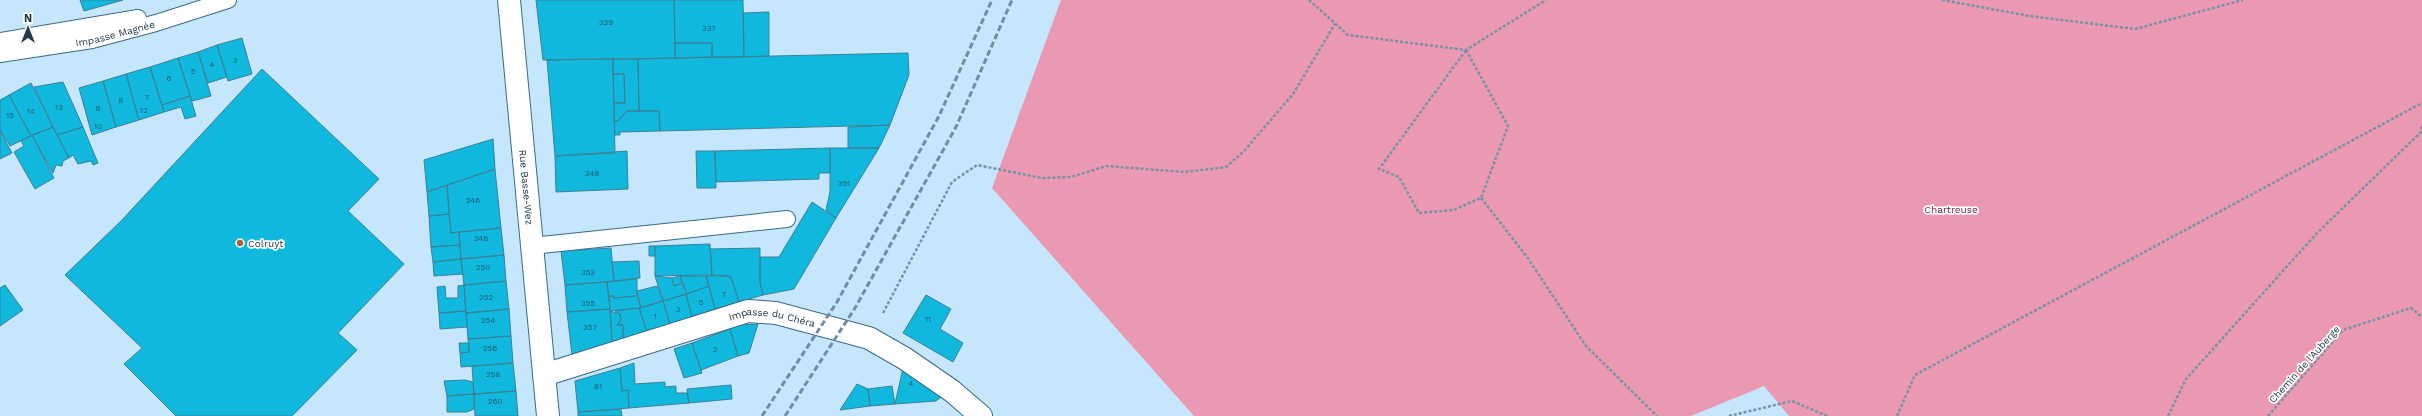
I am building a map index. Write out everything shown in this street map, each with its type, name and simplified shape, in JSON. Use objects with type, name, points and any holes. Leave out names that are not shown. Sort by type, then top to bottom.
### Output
[{"type":"street","name":"Rue Basse-Wez","points":[[509,0],[548,416]]},
{"type":"street","name":"Impasse du Chéra","points":[[544,375],[748,311],[776,313],[869,338],[904,358],[952,391],[981,416]]},
{"type":"lane","points":[[0,42],[158,15],[199,0]]},
{"type":"lane","name":"Impasse Magnée","points":[[0,54],[92,40],[156,23],[228,0]]},
{"type":"lane","points":[[532,246],[787,219]]},
{"type":"path","points":[[1309,0],[1348,35],[1466,50]]},
{"type":"path","points":[[1466,50],[1508,126],[1481,198],[1453,210],[1419,213],[1400,177],[1379,169],[1466,50],[1546,0]]},
{"type":"path","points":[[1942,0],[2030,16],[2135,29],[2243,0]]},
{"type":"path","points":[[869,338],[952,182],[977,165],[1042,178],[1071,176],[1106,166],[1185,172],[1226,167],[1244,151],[1293,94],[1335,24]]},
{"type":"path","points":[[1897,416],[1915,375],[2422,103]]},
{"type":"path","points":[[2168,416],[2186,379],[2317,233],[2421,132],[2422,124]]},
{"type":"path","points":[[1481,198],[1527,257],[1586,346],[1657,416]]},
{"type":"path","name":"Chemin de l'Auberge","points":[[2268,416],[2343,330],[2411,308],[2422,317]]},
{"type":"path","points":[[1729,416],[1792,401],[1827,416]]},
{"type":"green space","name":"Chartreuse","points":[[1061,0],[2422,0],[2422,416],[1789,416],[1764,386],[1691,416],[1194,416],[992,188]]},
{"type":"building","points":[[80,0],[123,0],[84,11]]},
{"type":"building","points":[[536,0],[674,0],[675,58],[543,60]]},
{"type":"building","points":[[674,0],[743,0],[744,57],[712,57],[712,43],[675,43]]},
{"type":"building","points":[[769,12],[769,56],[744,57],[743,13]]},
{"type":"building","points":[[242,38],[252,74],[228,81],[217,45]]},
{"type":"building","points":[[675,43],[712,43],[712,57],[675,58]]},
{"type":"building","points":[[217,45],[227,77],[208,83],[198,52]]},
{"type":"building","points":[[198,52],[211,96],[192,101],[178,58]]},
{"type":"building","points":[[908,53],[909,75],[890,125],[660,131],[659,111],[639,111],[638,59]]},
{"type":"building","points":[[178,58],[190,96],[162,105],[150,67]]},
{"type":"building","points":[[613,59],[615,153],[555,156],[547,60]]},
{"type":"building","points":[[613,59],[638,59],[639,111],[627,111],[618,121],[614,121],[614,103],[625,103],[624,74],[613,74]]},
{"type":"building","points":[[150,67],[164,112],[139,120],[126,74]]},
{"type":"building","name":"Colruyt","points":[[262,69],[379,179],[348,211],[404,264],[338,333],[357,350],[292,416],[176,416],[124,364],[142,348],[65,275],[121,221]]},
{"type":"building","points":[[126,74],[139,120],[116,127],[103,81]]},
{"type":"building","points":[[613,74],[624,74],[625,103],[614,103]]},
{"type":"building","points":[[103,81],[116,127],[92,135],[79,88]]},
{"type":"building","points":[[63,82],[83,127],[57,135],[34,87]]},
{"type":"building","points":[[31,83],[53,127],[31,136],[9,95]]},
{"type":"building","points":[[9,95],[31,136],[10,146],[0,130],[0,100]]},
{"type":"building","points":[[190,96],[196,116],[185,119],[181,107],[164,112],[162,105]]},
{"type":"building","points":[[627,111],[659,111],[660,131],[620,132],[620,135],[615,135],[614,121],[618,121]]},
{"type":"building","points":[[890,125],[879,148],[848,148],[848,127]]},
{"type":"building","points":[[53,127],[69,158],[63,161],[62,166],[56,165],[53,173],[32,135]]},
{"type":"building","points":[[83,127],[98,163],[93,165],[91,161],[78,164],[73,155],[69,158],[57,135]]},
{"type":"building","points":[[0,131],[12,153],[0,159]]},
{"type":"building","points":[[32,135],[54,178],[35,189],[14,152],[24,146],[21,141]]},
{"type":"building","points":[[493,139],[495,169],[427,192],[424,160]]},
{"type":"building","points":[[830,148],[830,173],[819,173],[819,179],[716,182],[715,151]]},
{"type":"building","points":[[830,148],[879,148],[836,218],[826,210],[830,192]]},
{"type":"building","points":[[627,151],[628,189],[556,192],[555,156]]},
{"type":"building","points":[[696,151],[715,151],[716,188],[697,188]]},
{"type":"building","points":[[495,169],[501,228],[451,233],[447,185]]},
{"type":"building","points":[[447,185],[449,214],[429,216],[427,192]]},
{"type":"building","points":[[812,202],[836,218],[794,289],[763,295],[760,282],[760,257],[779,257]]},
{"type":"building","points":[[449,214],[451,233],[459,232],[460,245],[431,247],[429,216]]},
{"type":"building","points":[[501,228],[504,255],[461,259],[459,232]]},
{"type":"building","points":[[710,244],[712,275],[655,276],[655,246]]},
{"type":"building","points":[[460,245],[461,259],[433,262],[431,247]]},
{"type":"building","points":[[649,246],[655,246],[655,256],[649,256]]},
{"type":"building","points":[[611,248],[614,281],[565,285],[561,251]]},
{"type":"building","points":[[760,248],[760,282],[763,295],[739,302],[731,277],[712,275],[710,249]]},
{"type":"building","points":[[504,255],[506,281],[464,285],[461,259]]},
{"type":"building","points":[[461,259],[463,274],[434,276],[433,262]]},
{"type":"building","points":[[639,261],[640,278],[614,281],[612,262]]},
{"type":"building","points":[[726,275],[731,277],[739,302],[715,309],[706,276]]},
{"type":"building","points":[[655,276],[672,278],[674,286],[682,283],[687,294],[663,301]]},
{"type":"building","points":[[680,276],[682,283],[674,286],[672,278]]},
{"type":"building","points":[[680,276],[706,276],[709,286],[687,294]]},
{"type":"building","points":[[637,279],[637,296],[614,298],[614,296],[609,296],[607,282]]},
{"type":"building","points":[[506,281],[509,309],[466,313],[464,285]]},
{"type":"building","points":[[607,282],[610,309],[567,312],[565,285]]},
{"type":"building","points":[[5,285],[23,310],[0,326],[0,288]]},
{"type":"building","points":[[464,285],[466,311],[439,313],[437,287],[445,286],[446,298],[458,298],[458,286]]},
{"type":"building","points":[[657,286],[663,301],[641,308],[637,291]]},
{"type":"building","points":[[709,286],[715,309],[692,317],[686,294]]},
{"type":"building","points":[[686,294],[692,317],[670,324],[663,301]]},
{"type":"building","points":[[926,295],[951,309],[940,329],[963,343],[953,362],[903,333]]},
{"type":"building","points":[[609,296],[614,296],[614,298],[637,296],[641,308],[610,311]]},
{"type":"building","points":[[663,301],[670,324],[647,332],[639,308]]},
{"type":"building","points":[[639,308],[647,332],[623,340],[623,325],[617,325],[621,320],[620,314],[615,311]]},
{"type":"building","points":[[509,309],[511,336],[468,339],[466,313]]},
{"type":"building","points":[[610,309],[612,343],[572,355],[567,312]]},
{"type":"building","points":[[466,311],[467,327],[440,329],[439,313]]},
{"type":"building","points":[[610,311],[620,314],[621,320],[617,325],[623,325],[623,340],[612,343]]},
{"type":"building","points":[[758,324],[749,353],[738,356],[730,329],[738,325]]},
{"type":"building","points":[[730,329],[738,356],[701,370],[692,343]]},
{"type":"building","points":[[511,336],[513,363],[461,367],[460,353],[469,352],[468,339]]},
{"type":"building","points":[[459,343],[469,343],[469,352],[460,353]]},
{"type":"building","points":[[692,343],[702,373],[684,378],[674,349]]},
{"type":"building","points":[[513,363],[516,391],[474,394],[472,366]]},
{"type":"building","points":[[634,363],[635,384],[665,382],[665,387],[676,386],[676,393],[687,393],[689,403],[629,408],[628,390],[622,391],[620,368]]},
{"type":"building","points":[[620,368],[622,391],[628,390],[629,408],[578,412],[575,381]]},
{"type":"building","points":[[903,368],[941,397],[936,401],[895,404]]},
{"type":"building","points":[[465,380],[473,382],[474,394],[447,396],[444,381]]},
{"type":"building","points":[[857,384],[868,389],[870,406],[840,410]]},
{"type":"building","points":[[731,385],[732,399],[689,403],[687,389]]},
{"type":"building","points":[[892,386],[895,404],[870,406],[868,389]]},
{"type":"building","points":[[516,391],[518,416],[475,416],[474,394]]},
{"type":"building","points":[[474,394],[474,409],[467,412],[447,412],[447,396]]},
{"type":"building","points":[[621,409],[622,416],[578,416],[578,412]]},
{"type":"railway","points":[[762,416],[837,302],[939,116],[992,0]]},
{"type":"railway","points":[[785,416],[855,308],[956,127],[1012,0]]},
{"type":"place","name":"Colruyt","points":[[240,243]]}]
